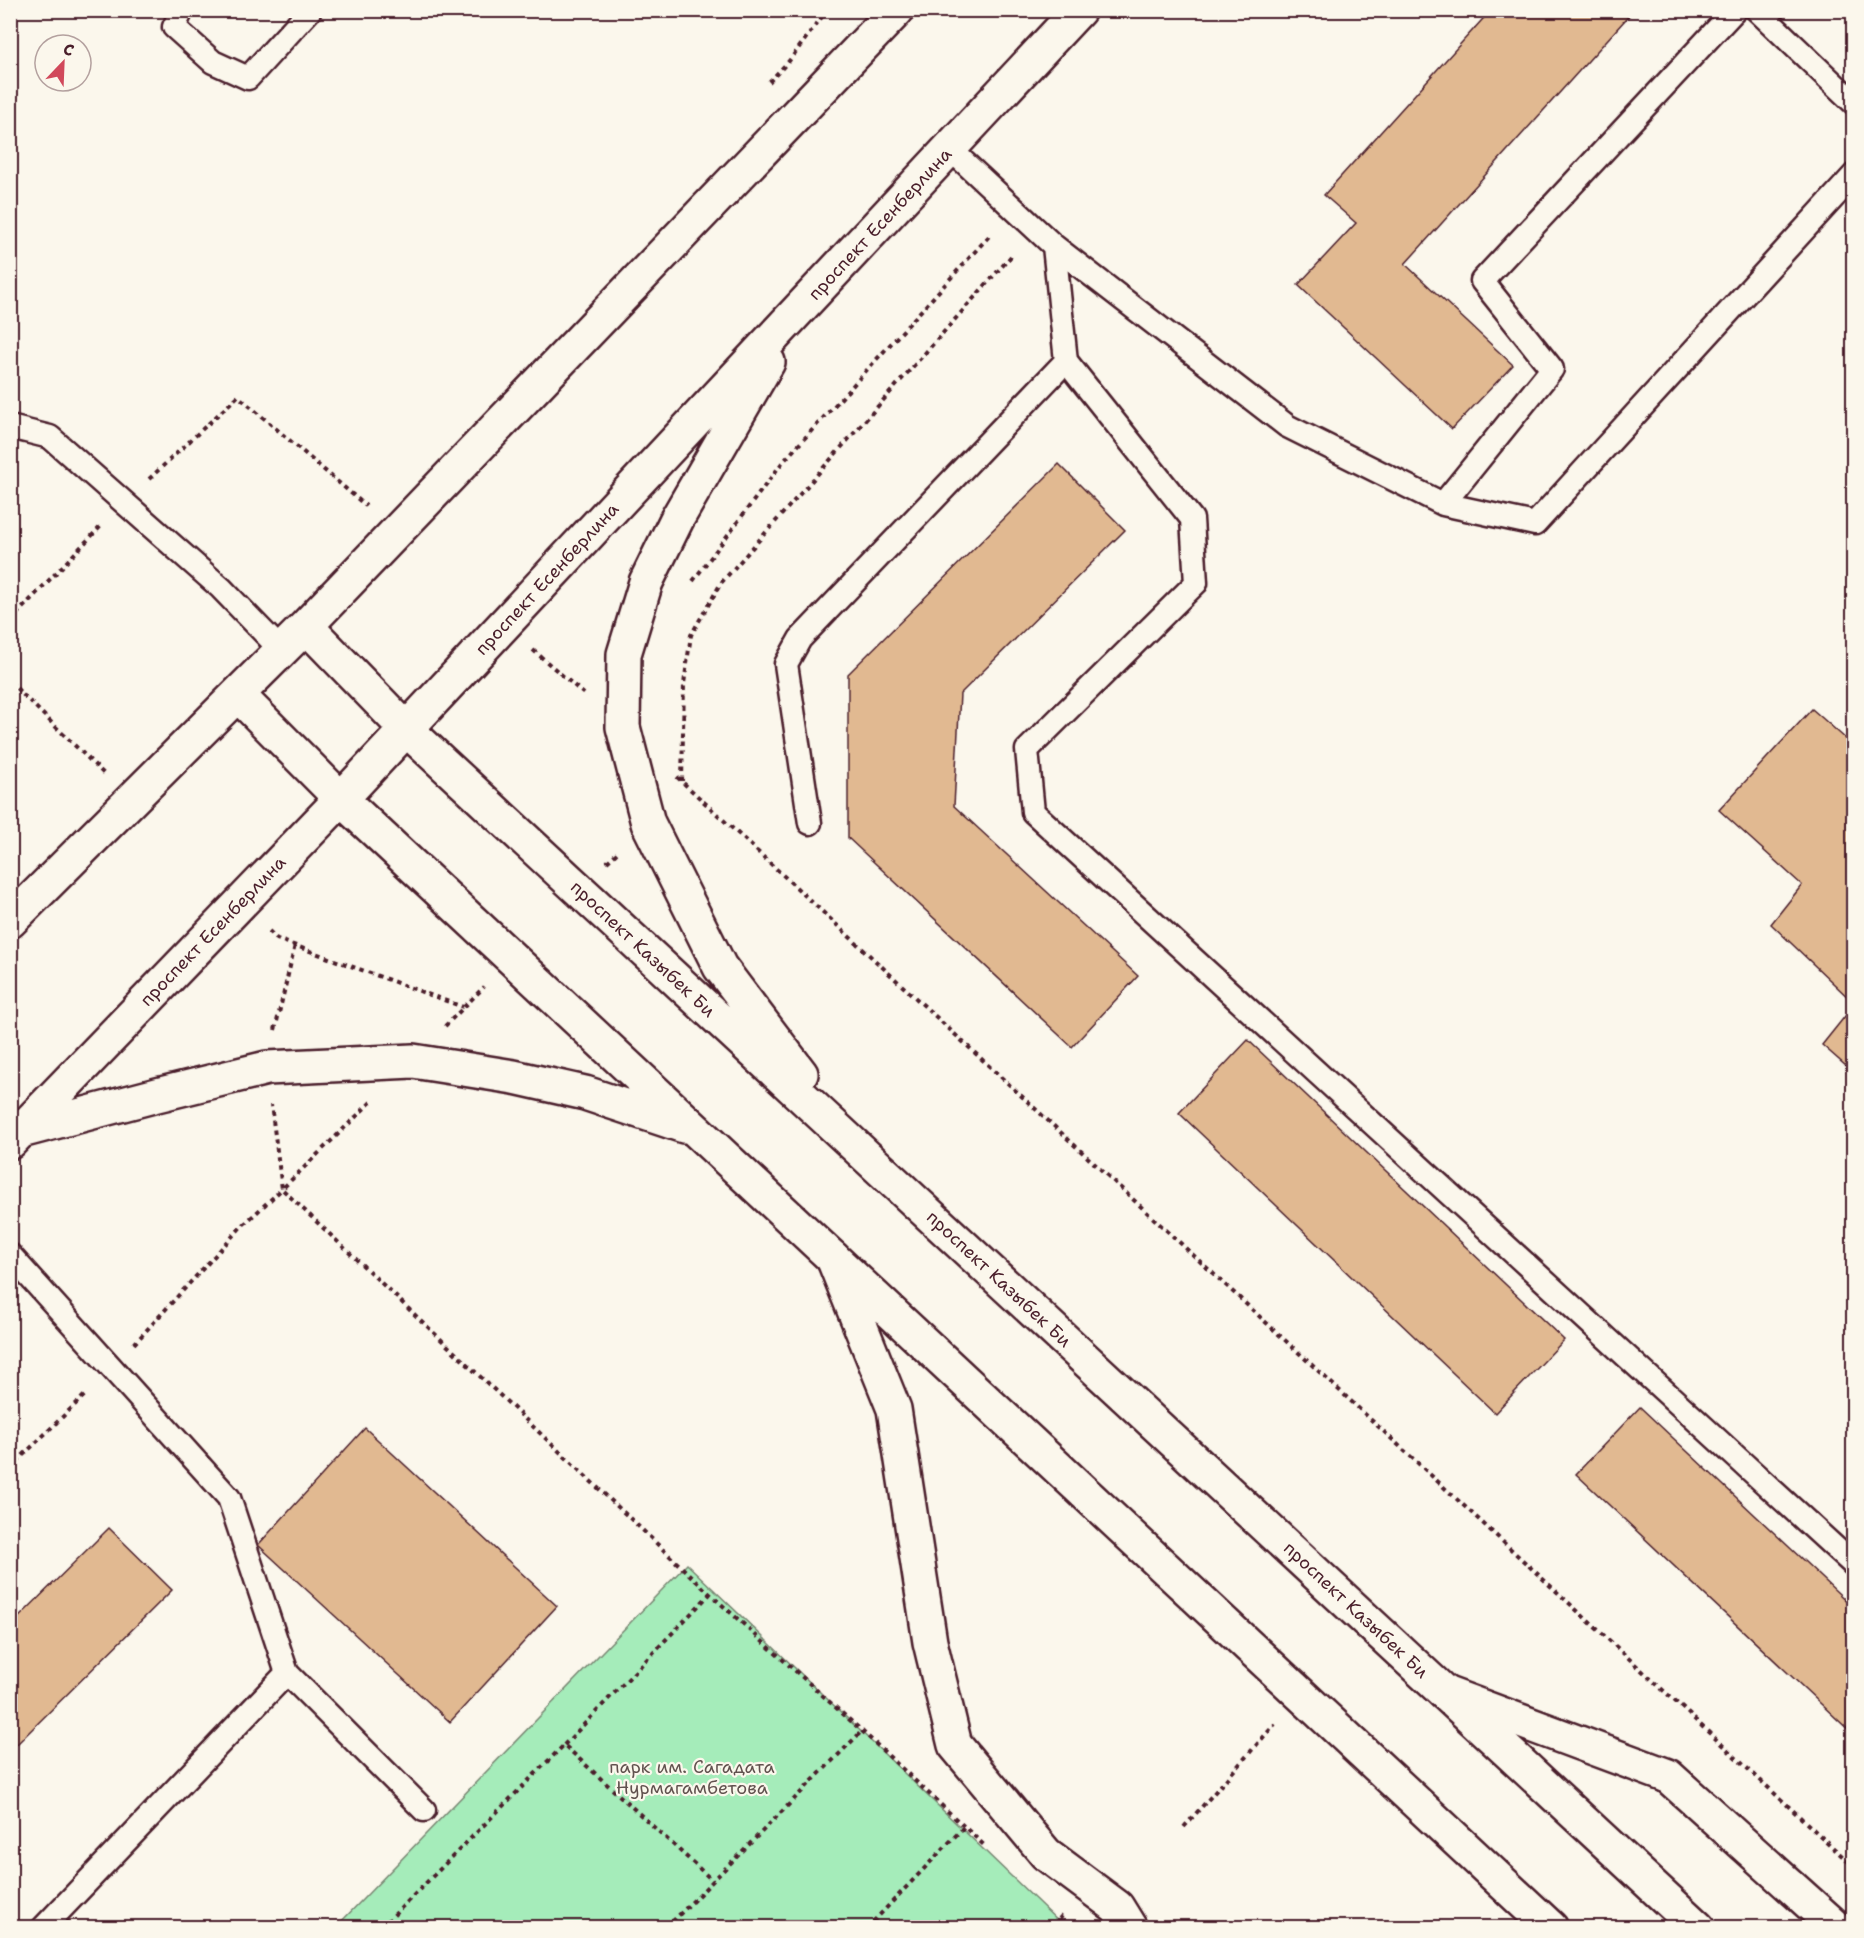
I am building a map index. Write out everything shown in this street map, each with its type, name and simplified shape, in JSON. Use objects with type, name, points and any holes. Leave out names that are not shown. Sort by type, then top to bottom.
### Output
[{"type":"street","points":[[10,921],[282,651],[897,10]]},
{"type":"street","name":"проспект Есенберлина","points":[[16,1136],[341,799],[1079,10]]},
{"type":"street","points":[[797,311],[677,519],[646,582],[624,654],[623,727],[648,823],[720,967],[854,1144]]},
{"type":"street","name":"проспект Казыбек Би","points":[[306,626],[406,729],[1698,1928]]},
{"type":"street","points":[[238,695],[341,799],[1551,1928]]},
{"type":"street","points":[[16,1136],[267,1068],[413,1061],[514,1077],[585,1093],[694,1129]]},
{"type":"street","points":[[833,1258],[894,1408],[930,1642],[955,1745],[1046,1854],[1118,1907],[1130,1928]]},
{"type":"street","points":[[1445,1694],[1668,1776],[1837,1928]]},
{"type":"lane","points":[[182,10],[174,27],[213,62],[248,78],[310,10]]},
{"type":"lane","points":[[1443,504],[1552,369],[1482,281],[1735,10]]},
{"type":"lane","points":[[1757,10],[1854,103]]},
{"type":"lane","points":[[950,148],[1054,246],[1287,426],[1443,504],[1535,524],[1854,175]]},
{"type":"lane","points":[[1054,246],[1066,361],[1192,519],[1196,583],[1027,750],[1033,812],[1854,1565]]},
{"type":"lane","points":[[810,823],[786,664],[800,639],[1066,361]]},
{"type":"lane","points":[[10,427],[50,437],[221,588],[282,651]]},
{"type":"lane","points":[[10,1255],[229,1498],[287,1673],[424,1810]]},
{"type":"lane","points":[[43,1928],[287,1673]]},
{"type":"path","points":[[690,585],[782,463],[1014,208]]},
{"type":"path","points":[[578,889],[648,823],[682,782],[684,684],[691,635],[721,583],[1035,228]]},
{"type":"path","points":[[10,621],[124,502],[237,396],[367,507]]},
{"type":"path","points":[[504,625],[623,727]]},
{"type":"path","points":[[10,682],[132,801]]},
{"type":"path","points":[[674,774],[1854,1867]]},
{"type":"path","points":[[239,905],[277,939],[463,1007]]},
{"type":"path","points":[[295,945],[267,1068],[282,1189],[710,1593],[989,1850]]},
{"type":"path","points":[[10,1468],[112,1369],[241,1227],[413,1061],[463,1007],[514,959]]},
{"type":"path","points":[[385,1926],[710,1593]]},
{"type":"path","points":[[1184,1827],[1301,1695]]},
{"type":"path","points":[[666,1928],[862,1731]]},
{"type":"path","points":[[564,1745],[712,1881]]},
{"type":"path","points":[[867,1928],[964,1827]]},
{"type":"path","points":[[1055,1912],[1071,1928]]},
{"type":"green space","name":"парк им. Сагадата Нурмагамбетова","points":[[687,1564],[1064,1927],[336,1927]]},
{"type":"building","points":[[1491,10],[1634,10],[1405,264],[1513,365],[1452,429],[1298,285],[1356,223],[1324,195]]},
{"type":"building","points":[[1059,464],[1125,530],[960,694],[954,806],[1138,976],[1072,1047],[848,838],[848,674]]},
{"type":"building","points":[[1812,709],[1854,746],[1854,1003],[1771,924],[1802,885],[1719,810]]},
{"type":"building","points":[[1854,1005],[1854,1073],[1822,1045]]},
{"type":"building","points":[[1248,1040],[1564,1340],[1495,1413],[1179,1113]]},
{"type":"building","points":[[1640,1407],[1854,1608],[1854,1735],[1576,1474]]},
{"type":"building","points":[[365,1428],[557,1606],[450,1722],[258,1545]]},
{"type":"building","points":[[109,1528],[172,1590],[10,1751],[10,1626]]}]
